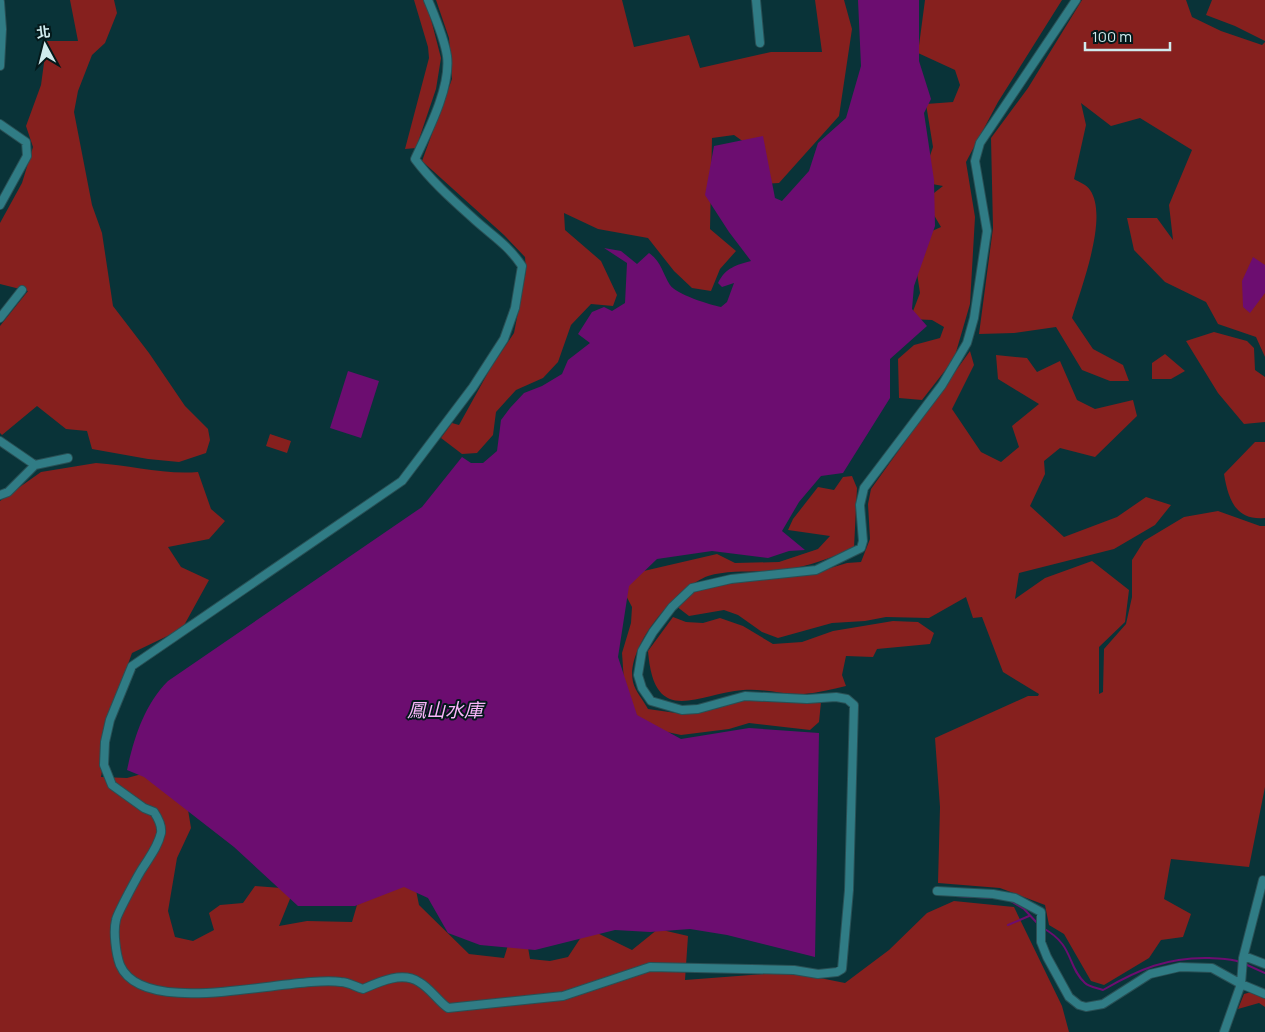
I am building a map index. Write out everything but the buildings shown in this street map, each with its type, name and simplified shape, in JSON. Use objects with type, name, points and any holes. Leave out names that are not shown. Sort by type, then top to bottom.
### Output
[{"type":"street","points":[[428,0],[447,56],[445,84],[415,159],[426,175],[476,221],[510,248],[522,266],[515,308],[504,339],[494,355],[473,387],[433,436],[402,481],[132,666],[110,720],[104,742],[104,765],[112,785],[144,808],[154,812],[160,822],[161,833],[154,853],[144,866],[116,920],[117,949],[120,965],[128,978],[156,990],[196,994],[318,981],[342,982],[363,989],[379,981],[410,978],[420,982],[437,1000],[448,1008],[563,996],[650,967],[794,970],[818,974],[837,972],[842,969],[849,890],[854,705],[847,699],[836,697],[745,696],[698,709],[682,710],[669,707],[651,700],[642,688],[638,675],[642,651],[667,612],[692,588],[731,579],[816,570],[862,548],[860,505],[864,488],[942,385],[967,343],[974,318],[988,232],[975,161],[980,143],[1076,0]]},
{"type":"street","points":[[756,0],[760,43]]},
{"type":"street","points":[[0,2],[2,29],[0,66]]},
{"type":"street","points":[[0,124],[26,142],[27,156],[0,205]]},
{"type":"street","points":[[0,318],[22,290]]},
{"type":"street","points":[[0,441],[35,465]]},
{"type":"street","points":[[0,495],[8,492],[35,465],[68,458]]},
{"type":"street","points":[[1225,1030],[1240,980],[1263,880]]},
{"type":"street","points":[[937,891],[993,894],[1015,898],[1041,912],[1041,942],[1047,957],[1069,997],[1079,1005],[1095,1007],[1119,995],[1150,974],[1180,967],[1212,968],[1240,980],[1265,994]]},
{"type":"street","points":[[1244,957],[1265,964]]},
{"type":"shaded area","points":[[70,0],[114,0],[117,13],[105,43],[92,55],[78,91],[74,112],[92,205],[102,233],[113,306],[149,353],[185,406],[208,429],[210,440],[206,453],[179,462],[148,459],[92,449],[87,431],[66,429],[37,406],[2,435],[0,433],[0,326],[28,291],[0,284],[0,223],[22,183],[33,147],[26,126],[41,85],[47,41],[78,41]]},
{"type":"shaded area","points":[[414,0],[426,0],[441,58],[436,89],[416,148],[405,149],[429,58],[428,47]]},
{"type":"shaded area","points":[[436,0],[622,0],[634,47],[689,35],[700,68],[771,52],[822,52],[815,0],[844,0],[852,29],[839,116],[779,183],[762,184],[758,152],[734,135],[712,138],[710,229],[736,251],[720,269],[711,291],[692,288],[674,271],[648,238],[598,229],[564,213],[565,230],[601,261],[617,295],[613,306],[591,304],[571,325],[558,362],[543,378],[516,390],[496,412],[493,435],[477,453],[462,454],[441,438],[452,423],[459,425],[490,369],[514,333],[526,271],[525,257],[504,235],[422,161],[452,79],[449,38]]},
{"type":"shaded area","points":[[925,0],[1062,0],[998,102],[966,162],[975,217],[970,304],[954,359],[922,400],[899,398],[898,359],[914,345],[940,338],[944,327],[932,320],[910,319],[920,293],[912,240],[941,227],[925,200],[943,186],[921,182],[933,147],[926,104],[953,102],[960,85],[955,70],[918,53]]},
{"type":"shaded area","points":[[1082,0],[1186,0],[1192,17],[1221,31],[1262,45],[1265,42],[1265,357],[1256,337],[1218,324],[1206,302],[1165,282],[1134,250],[1127,218],[1157,218],[1173,240],[1169,205],[1192,150],[1140,118],[1111,126],[1081,103],[1086,125],[1074,179],[1090,190],[1095,202],[1096,217],[1092,253],[1072,318],[1093,349],[1123,365],[1129,381],[1110,381],[1082,370],[1056,327],[1014,333],[979,334],[993,228],[991,138],[1028,88]]},
{"type":"shaded area","points":[[1212,0],[1265,0],[1265,41],[1235,26],[1206,15]]},
{"type":"shaded area","points":[[1214,332],[1247,341],[1254,348],[1255,370],[1265,377],[1265,422],[1244,424],[1218,393],[1186,341]]},
{"type":"shaded area","points":[[970,351],[974,365],[952,409],[981,452],[1001,462],[1019,447],[1012,426],[1039,404],[998,379],[996,355],[1027,358],[1037,372],[1060,361],[1077,400],[1095,409],[1133,400],[1137,416],[1095,457],[1060,448],[1044,461],[1045,474],[1030,506],[1064,537],[1117,517],[1146,497],[1171,505],[1155,525],[1114,549],[1019,573],[1015,599],[1045,578],[1092,561],[1129,590],[1125,622],[1099,647],[1099,694],[1103,692],[1104,649],[1126,624],[1132,597],[1132,560],[1144,541],[1184,517],[1218,511],[1260,526],[1265,526],[1265,787],[1249,867],[1171,859],[1164,899],[1191,914],[1183,937],[1161,940],[1149,958],[1104,985],[1091,981],[1064,934],[1049,925],[1045,905],[1000,888],[938,883],[940,807],[935,738],[1028,696],[1038,696],[1039,694],[1003,672],[982,617],[973,618],[966,597],[929,618],[886,617],[865,621],[832,623],[778,638],[762,632],[738,615],[724,610],[689,616],[676,606],[693,591],[724,584],[807,575],[847,563],[861,562],[870,539],[868,504],[871,489]]},
{"type":"shaded area","points":[[1165,354],[1185,371],[1171,379],[1152,379],[1152,363]]},
{"type":"shaded area","points":[[270,434],[291,441],[287,453],[266,446]]},
{"type":"shaded area","points":[[1255,442],[1265,442],[1265,518],[1246,516],[1240,512],[1231,499],[1224,474]]},
{"type":"shaded area","points":[[96,463],[160,471],[198,472],[211,509],[225,521],[209,539],[168,547],[181,567],[209,580],[182,629],[132,653],[115,700],[101,777],[127,778],[153,771],[182,773],[191,828],[177,858],[168,911],[175,937],[193,941],[214,930],[209,913],[220,905],[243,903],[255,886],[294,889],[279,926],[307,921],[352,922],[357,905],[398,885],[415,885],[419,905],[469,954],[504,958],[508,945],[525,930],[530,959],[550,961],[568,957],[587,928],[632,950],[658,929],[688,936],[685,980],[790,972],[845,983],[889,950],[927,913],[954,901],[1014,907],[1062,1006],[1069,1032],[0,1032],[0,501],[41,472]]},
{"type":"shaded area","points":[[852,476],[857,488],[854,548],[820,561],[785,570],[717,574],[696,582],[682,592],[656,620],[637,652],[633,668],[634,685],[648,709],[683,714],[719,708],[743,700],[821,702],[819,722],[810,730],[749,723],[729,729],[681,735],[644,727],[625,696],[622,653],[631,623],[632,607],[622,588],[635,573],[717,554],[735,563],[779,562],[818,549],[830,536],[788,530],[793,519],[818,487],[834,490],[843,477]]},
{"type":"shaded area","points":[[673,617],[686,622],[703,623],[720,618],[743,626],[773,644],[802,642],[833,631],[893,621],[918,622],[934,633],[930,644],[877,649],[873,657],[846,656],[842,675],[846,686],[804,694],[743,690],[680,701],[668,698],[659,690],[652,675],[648,651]]},
{"type":"shaded area","points":[[1251,992],[1265,996],[1265,1007],[1259,1003],[1238,1009],[1244,994]]},
{"type":"water","name":"鳳山水庫","points":[[858,0],[919,0],[919,61],[931,99],[924,113],[934,180],[935,226],[914,286],[912,309],[927,326],[890,359],[890,398],[843,473],[821,476],[799,502],[782,531],[805,550],[789,551],[768,558],[712,551],[657,559],[629,586],[618,657],[637,715],[681,739],[749,728],[819,733],[815,957],[727,935],[690,929],[650,932],[615,930],[535,950],[480,945],[448,933],[428,898],[404,887],[355,906],[298,906],[234,847],[144,777],[127,770],[141,722],[152,701],[168,681],[422,507],[462,457],[471,463],[483,463],[497,451],[501,420],[510,408],[524,393],[542,386],[562,374],[568,360],[590,343],[578,334],[592,312],[604,307],[612,311],[625,303],[627,263],[604,248],[621,251],[637,264],[649,253],[659,264],[670,285],[679,292],[702,302],[721,307],[727,302],[734,283],[722,287],[718,283],[724,274],[732,268],[751,261],[705,195],[714,146],[763,136],[775,198],[782,201],[809,171],[818,143],[846,118],[861,66]]},
{"type":"water","points":[[1253,257],[1265,265],[1265,293],[1250,313],[1243,307],[1242,281]]},
{"type":"water","points":[[348,371],[379,381],[361,438],[330,428]]},
{"type":"waterway","points":[[956,896],[994,898]]},
{"type":"waterway","points":[[1009,900],[1024,909],[1039,925]]},
{"type":"waterway","points":[[1008,925],[1029,916]]},
{"type":"waterway","points":[[1043,928],[1060,942],[1085,983],[1103,990],[1142,970],[1167,962],[1194,958],[1229,959],[1240,962]]},
{"type":"waterway","points":[[1245,964],[1265,973]]}]
